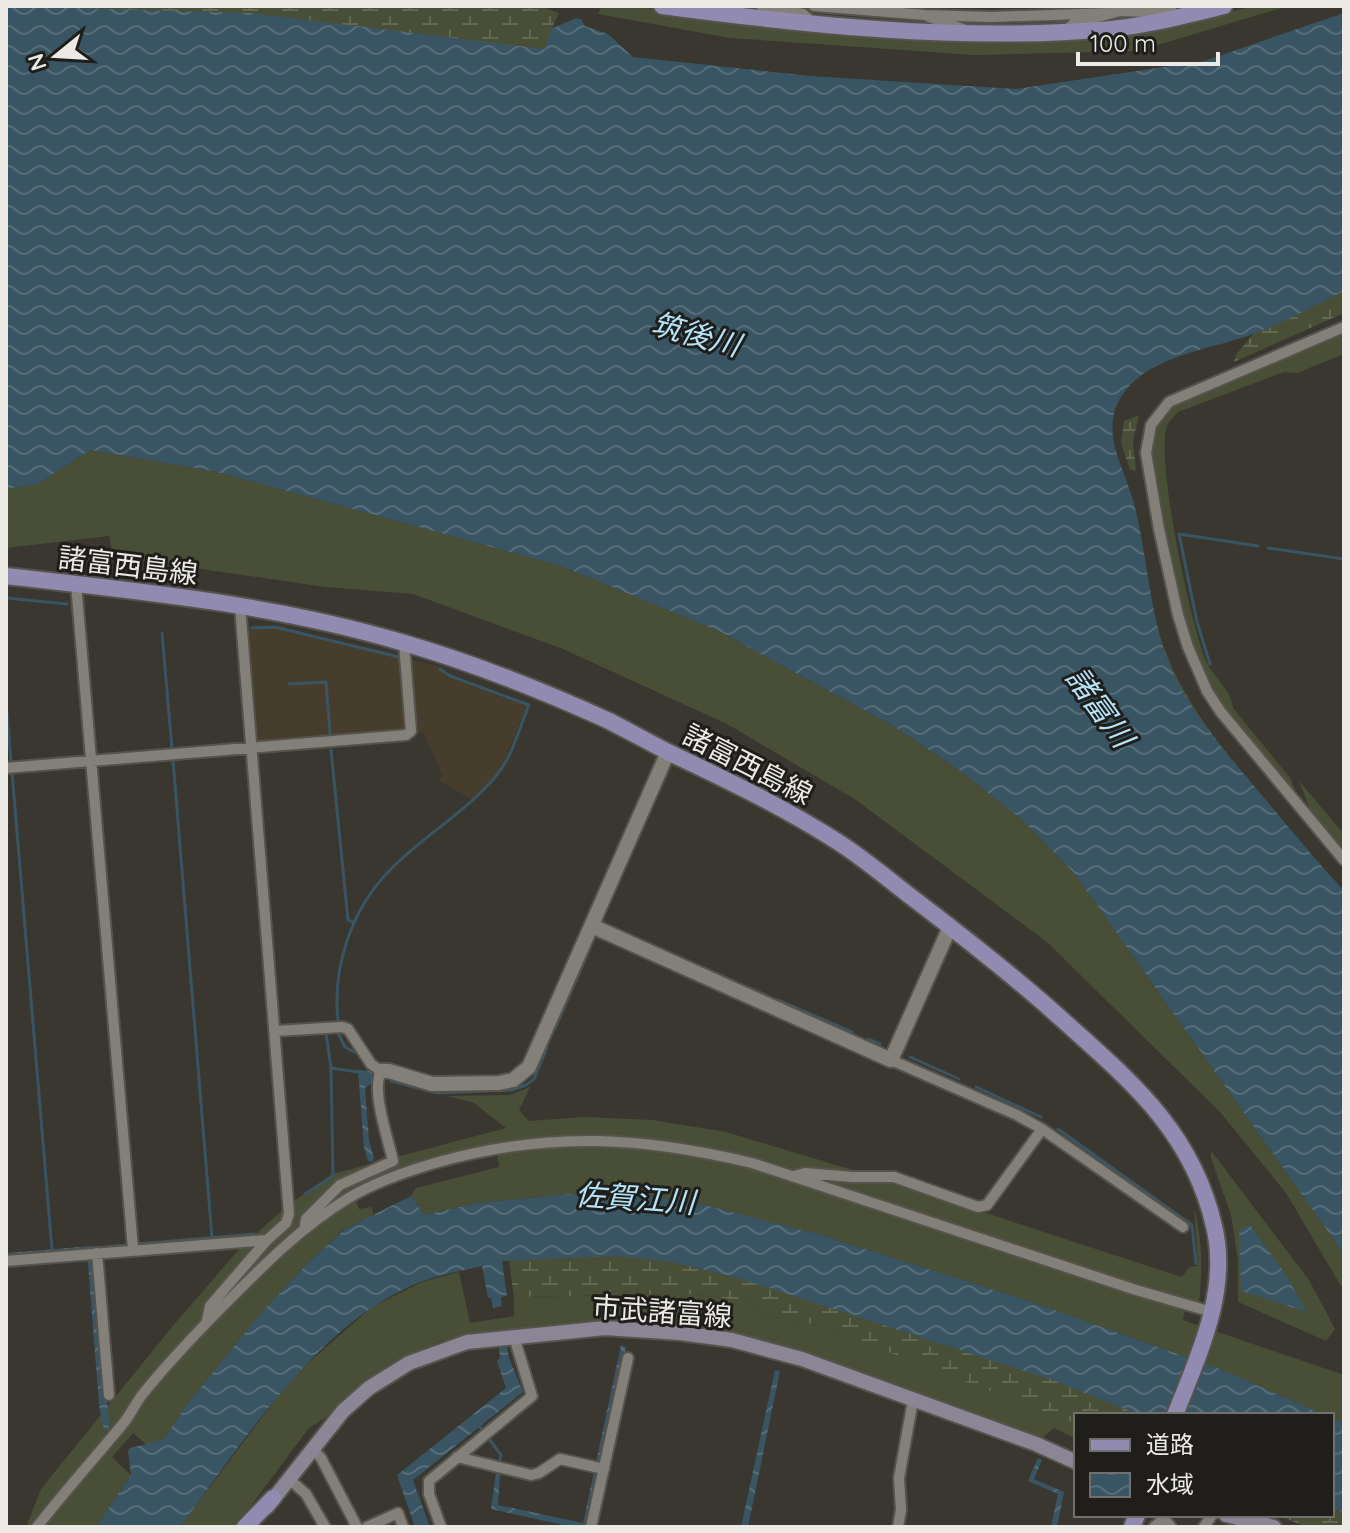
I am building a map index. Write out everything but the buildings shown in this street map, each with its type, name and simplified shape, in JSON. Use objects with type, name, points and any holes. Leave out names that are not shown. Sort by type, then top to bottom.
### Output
[{"type":"main road","points":[[662,6],[813,14],[968,33],[1100,30],[1160,22],[1224,6]]},
{"type":"main road","name":"諸富西島線","points":[[6,576],[318,619],[404,643],[533,689],[607,721],[759,795],[841,844],[1002,966],[1119,1070],[1154,1106],[1186,1149],[1204,1189],[1216,1231],[1217,1277],[1211,1320],[1176,1413]]},
{"type":"main road","name":"市武諸富線","points":[[253,1527],[351,1403],[409,1363],[467,1342],[605,1328],[732,1340],[802,1359],[1036,1444],[1074,1461]]},
{"type":"main road","points":[[245,1527],[273,1498]]},
{"type":"main road","points":[[1234,1517],[1274,1527]]},
{"type":"street","points":[[761,6],[803,14],[1051,17],[1116,10],[1150,12],[1172,6]]},
{"type":"street","points":[[1065,31],[1073,24],[1116,10]]},
{"type":"street","points":[[925,15],[958,26],[968,33]]},
{"type":"street","points":[[1344,327],[1169,402],[1151,425],[1146,453],[1178,615],[1197,671],[1220,711],[1243,742],[1344,860]]},
{"type":"street","points":[[76,584],[133,1249]]},
{"type":"street","points":[[206,1324],[210,1306],[267,1240],[286,1223],[290,1204],[240,606]]},
{"type":"street","points":[[6,768],[409,734],[404,643]]},
{"type":"street","points":[[276,1031],[348,1029],[371,1064],[381,1071],[432,1084],[499,1083],[522,1074],[529,1067],[668,752]]},
{"type":"street","points":[[592,926],[1017,1115],[1183,1227]]},
{"type":"street","points":[[891,1060],[950,927]]},
{"type":"street","points":[[305,1227],[306,1219],[340,1185],[393,1161],[377,1080],[381,1071]]},
{"type":"street","points":[[792,1177],[805,1173],[894,1177],[978,1207],[987,1205],[1042,1129]]},
{"type":"street","points":[[37,1527],[124,1422],[141,1396],[206,1324],[305,1227],[349,1197],[415,1169],[494,1149],[559,1140],[624,1140],[689,1149],[752,1163],[1136,1290],[1211,1320]]},
{"type":"street","points":[[6,1261],[267,1240]]},
{"type":"street","points":[[92,1253],[109,1395]]},
{"type":"street","points":[[441,1527],[429,1494],[429,1481],[532,1396],[514,1337]]},
{"type":"street","points":[[592,1524],[600,1468],[628,1358]]},
{"type":"street","points":[[898,1527],[901,1510],[899,1478],[913,1400]]},
{"type":"street","points":[[313,1449],[321,1458],[357,1527]]},
{"type":"street","points":[[457,1457],[531,1475],[560,1459],[600,1468]]},
{"type":"street","points":[[289,1479],[306,1494],[325,1527]]},
{"type":"street","points":[[367,1527],[398,1513],[403,1527]]},
{"type":"street","points":[[1154,1527],[1160,1522],[1167,1522],[1171,1527]]},
{"type":"shaded area","points":[[275,628],[441,667],[450,678],[527,706],[501,768],[473,800],[440,781],[442,774],[424,734],[413,731],[254,744],[246,630]]},
{"type":"green space","points":[[6,6],[540,6],[559,13],[552,28],[570,23],[557,71]]},
{"type":"green space","points":[[602,6],[631,6],[812,29],[1163,27],[1256,6],[1288,6],[1138,51],[974,55],[730,38],[598,14]]},
{"type":"green space","points":[[1344,285],[1344,313],[1234,362],[1253,334],[1196,350],[1140,376],[1126,389],[1116,405],[1112,429],[1116,453],[1137,516],[1156,625],[1171,665],[1194,707],[1222,747],[1344,891],[1344,905],[1170,693],[1106,434],[1121,383],[1150,356]]},
{"type":"green space","points":[[1344,331],[1344,354],[1297,373],[1284,372],[1178,412],[1167,426],[1165,444],[1176,542],[1206,661],[1229,695],[1233,708],[1291,779],[1300,806],[1219,706],[1197,667],[1180,616],[1150,470],[1149,441],[1162,411],[1178,399]]},
{"type":"green space","points":[[1139,415],[1133,441],[1136,471],[1130,470],[1121,443],[1124,421]]},
{"type":"green space","points":[[90,450],[217,472],[561,566],[721,632],[895,727],[963,773],[1021,819],[1074,873],[1344,1254],[1344,1291],[1286,1193],[1220,1112],[1047,942],[856,800],[727,724],[563,649],[413,594],[325,587],[113,556],[109,536],[6,548],[6,489],[38,484]]},
{"type":"green space","points":[[1299,781],[1344,834],[1344,851],[1313,816]]},
{"type":"green space","points":[[530,1087],[519,1110],[529,1121],[584,1117],[653,1120],[726,1132],[1182,1277],[1189,1267],[1198,1266],[1194,1207],[1200,1242],[1199,1301],[1187,1299],[1183,1320],[1344,1375],[1344,1423],[1334,1419],[1334,1413],[1320,1413],[1220,1369],[1029,1301],[818,1234],[705,1205],[638,1194],[570,1194],[477,1203],[425,1215],[411,1196],[416,1188],[499,1167],[496,1143],[416,1162],[351,1188],[359,1209],[372,1207],[373,1215],[344,1229],[260,1314],[185,1407],[164,1439],[147,1445],[133,1433],[112,1457],[131,1475],[96,1527],[26,1527],[41,1489],[241,1247],[287,1206],[332,1174],[506,1128],[474,1103],[447,1096],[510,1095]]},
{"type":"green space","points":[[1212,1152],[1309,1280],[1335,1329],[1326,1341],[1238,1302],[1238,1260],[1231,1215],[1210,1155]]},
{"type":"green space","points":[[511,1248],[700,1252],[1155,1413],[1074,1413],[1074,1423],[821,1326],[761,1314],[750,1301],[685,1294],[514,1297],[509,1261],[502,1261]]},
{"type":"green space","points":[[459,1272],[470,1323],[514,1316],[514,1297],[685,1294],[750,1301],[761,1314],[821,1326],[1063,1418],[1074,1423],[1074,1438],[1054,1428],[1043,1437],[978,1416],[803,1350],[682,1325],[592,1321],[477,1333],[441,1341],[401,1358],[363,1383],[325,1418],[309,1428],[235,1527],[180,1527],[292,1377],[372,1307],[422,1282]]},
{"type":"green space","points":[[1334,1485],[1344,1489],[1344,1527],[1306,1527],[1283,1517],[1334,1517]]},
{"type":"water","points":[[6,6],[249,13],[545,49],[551,29],[576,18],[581,19],[585,26],[608,34],[633,57],[810,76],[1016,89],[1204,61],[1344,13],[1344,291],[1267,328],[1175,358],[1145,372],[1121,397],[1112,425],[1117,454],[1137,517],[1160,637],[1178,682],[1218,743],[1344,891],[1344,1254],[1074,873],[1021,819],[963,773],[895,727],[721,632],[561,566],[217,472],[90,450],[38,484],[6,489]]},
{"type":"water","points":[[358,1070],[372,1071],[373,1082],[365,1088],[372,1162],[368,1161],[364,1147]]},
{"type":"water","name":"佐賀江川","points":[[570,1194],[638,1194],[705,1205],[818,1234],[1029,1301],[1220,1369],[1320,1413],[1135,1413],[1055,1381],[738,1278],[672,1262],[614,1256],[502,1261],[507,1296],[501,1297],[502,1306],[493,1308],[491,1298],[488,1298],[482,1266],[423,1281],[386,1299],[350,1324],[286,1386],[180,1527],[96,1527],[131,1475],[128,1451],[164,1439],[185,1407],[260,1314],[345,1229],[411,1196],[425,1215],[477,1203]]},
{"type":"water","points":[[1250,1225],[1286,1275],[1307,1312],[1241,1291],[1239,1230]]},
{"type":"water","points":[[92,1246],[109,1420],[109,1428],[104,1431],[99,1405],[87,1251],[6,1258],[6,1253]]},
{"type":"water","points":[[621,1345],[626,1347],[589,1525],[601,1527],[572,1527],[491,1509],[496,1473],[500,1474],[498,1505],[583,1523]]},
{"type":"water","points":[[499,1347],[507,1347],[523,1392],[413,1480],[430,1527],[415,1527],[397,1475],[506,1388],[497,1361],[500,1358]]},
{"type":"water","points":[[775,1370],[780,1371],[748,1527],[741,1527]]},
{"type":"water","points":[[1334,1419],[1344,1423],[1344,1514],[1334,1508]]},
{"type":"water","points":[[1038,1458],[1042,1460],[1034,1479],[1064,1492],[1057,1527],[1051,1527],[1058,1494],[1028,1481]]},
{"type":"waterway","points":[[1210,664],[1197,622],[1179,534],[1258,546]]},
{"type":"waterway","points":[[1268,548],[1344,559]]},
{"type":"waterway","points":[[6,598],[67,604]]},
{"type":"waterway","points":[[252,628],[275,627],[399,657]]},
{"type":"waterway","points":[[162,633],[172,749]]},
{"type":"waterway","points":[[338,1020],[338,979],[342,959],[365,901],[391,869],[461,811],[499,772],[529,705],[450,676],[440,669]]},
{"type":"waterway","points":[[289,684],[326,682],[330,733]]},
{"type":"waterway","points":[[6,701],[11,762]]},
{"type":"waterway","points":[[331,750],[348,920],[353,922]]},
{"type":"waterway","points":[[173,760],[212,1238]]},
{"type":"waterway","points":[[12,772],[52,1250]]},
{"type":"waterway","points":[[657,947],[734,981]]},
{"type":"waterway","points":[[555,1029],[590,948]]},
{"type":"waterway","points":[[750,988],[766,995]]},
{"type":"waterway","points":[[778,1000],[852,1032]]},
{"type":"waterway","points":[[326,1033],[331,1068],[358,1072]]},
{"type":"waterway","points":[[339,1035],[345,1047],[354,1052]]},
{"type":"waterway","points":[[868,1039],[880,1044]]},
{"type":"waterway","points":[[391,1081],[437,1093],[512,1090],[534,1079],[547,1048]]},
{"type":"waterway","points":[[910,1057],[959,1079]]},
{"type":"waterway","points":[[305,1194],[333,1176],[331,1068]]},
{"type":"waterway","points":[[976,1087],[1041,1117]]},
{"type":"waterway","points":[[1058,1129],[1192,1225],[1196,1264]]},
{"type":"waterway","points":[[137,1244],[254,1234]]},
{"type":"waterway","points":[[94,1248],[126,1245]]},
{"type":"waterway","points":[[480,1427],[501,1455],[499,1463]]},
{"type":"water label","name":"筑後川","points":[[696,334]]},
{"type":"water label","name":"諸富川","points":[[1100,707]]}]
